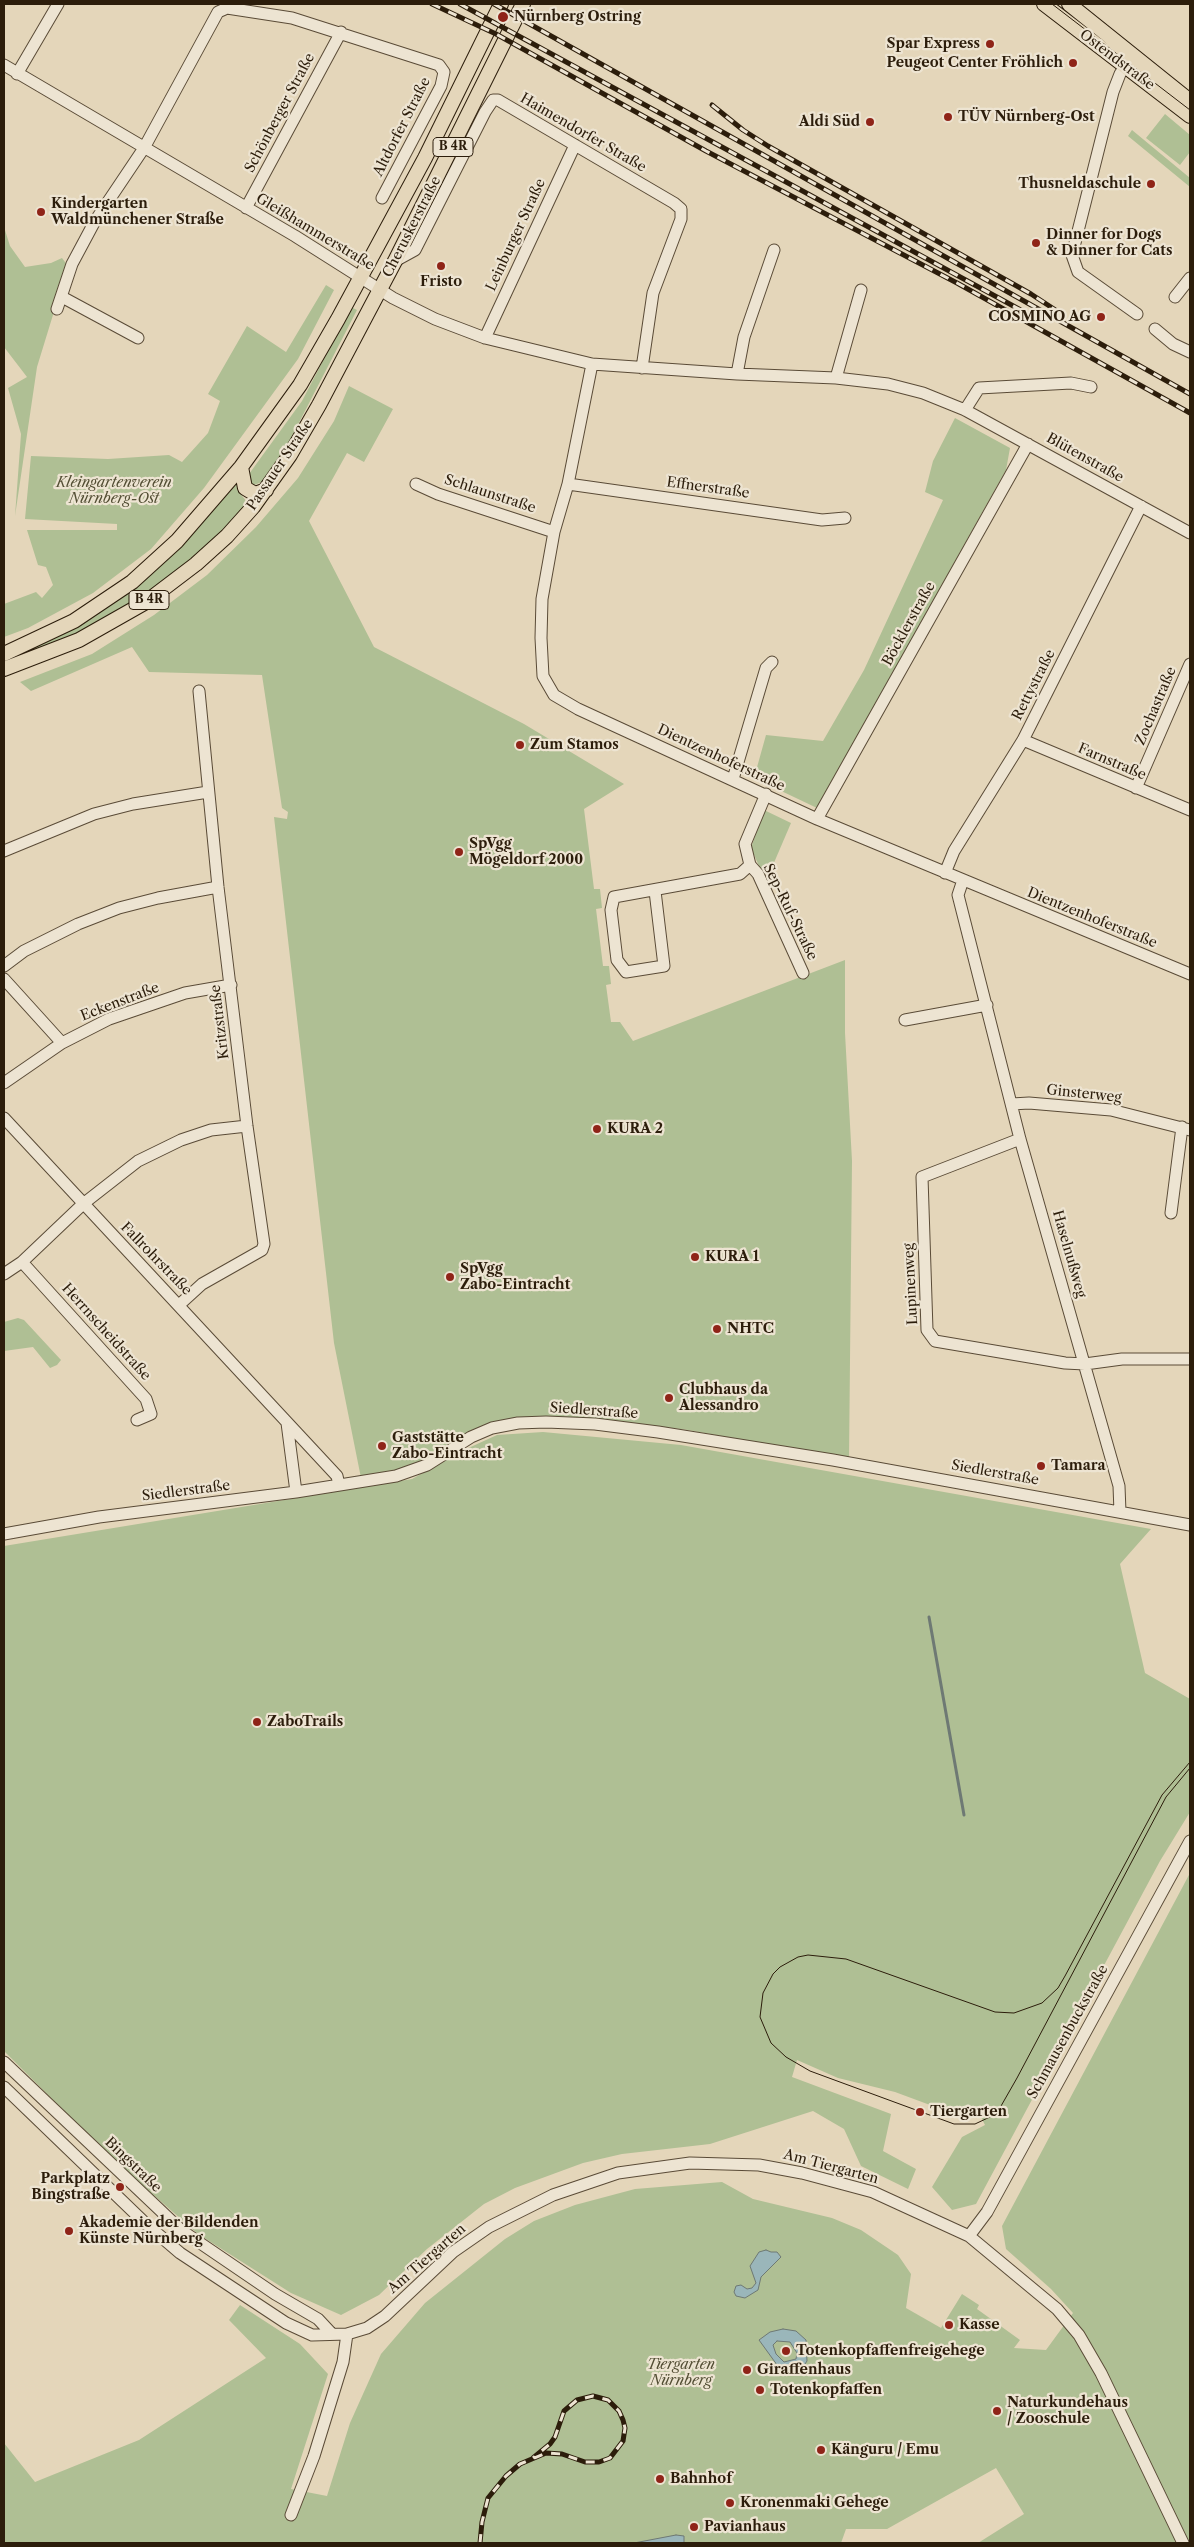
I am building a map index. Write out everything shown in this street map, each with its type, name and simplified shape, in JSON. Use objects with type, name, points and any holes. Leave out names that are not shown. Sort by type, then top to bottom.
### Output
[{"type":"main road","name":"Cheruskerstraße","points":[[361,278],[425,158],[502,4]]},
{"type":"main road","name":"Cheruskerstraße","points":[[380,290],[523,4]]},
{"type":"main road","name":"Ostendstraße","points":[[1044,4],[1190,101]]},
{"type":"main road","name":"Ostendstraße","points":[[1069,4],[1190,116]]},
{"type":"main road","name":"Passauer Straße","points":[[4,654],[74,621],[132,582],[177,541],[241,467],[300,385],[361,278]]},
{"type":"main road","name":"Passauer Straße","points":[[4,669],[79,640],[146,602],[218,545],[266,490],[306,429],[380,290]]},
{"type":"main road","points":[[241,467],[245,488],[255,494],[266,490]]},
{"type":"street","points":[[17,74],[58,4]]},
{"type":"street","name":"Altdorfer Straße","points":[[57,309],[72,264],[95,221],[144,148],[218,12],[227,8],[292,18],[341,32],[439,65],[444,72],[441,86],[382,198]]},
{"type":"street","name":"Schönberger Straße","points":[[246,208],[341,32]]},
{"type":"street","points":[[1129,60],[1116,81],[1072,255],[1078,272],[1137,314]]},
{"type":"street","name":"Gleißhammerstraße","points":[[4,66],[246,208],[380,290],[435,319],[485,338],[592,364],[737,374],[836,378],[888,384],[923,393],[965,410]]},
{"type":"street","name":"Haimendorfer Straße","points":[[395,261],[415,250],[485,112],[493,100],[498,100],[674,203],[680,210],[681,219],[653,293],[642,368]]},
{"type":"street","name":"Leinburger Straße","points":[[485,338],[575,145]]},
{"type":"street","points":[[737,374],[744,338],[774,250]]},
{"type":"street","points":[[1175,296],[1190,278]]},
{"type":"street","points":[[836,378],[860,290]]},
{"type":"street","points":[[62,297],[138,338]]},
{"type":"street","points":[[1155,328],[1173,344],[1190,352]]},
{"type":"street","name":"Dientzenhoferstraße","points":[[592,364],[568,484],[554,532],[542,599],[540,638],[543,676],[554,695],[578,709],[817,819],[1190,974]]},
{"type":"street","points":[[965,410],[979,388],[1071,383],[1091,387]]},
{"type":"street","name":"Blütenstraße","points":[[965,410],[1190,533]]},
{"type":"street","name":"Böcklerstraße","points":[[817,819],[1028,444]]},
{"type":"street","name":"Schlaunstraße","points":[[416,484],[438,494],[554,532]]},
{"type":"street","name":"Effnerstraße","points":[[568,484],[822,520],[845,518]]},
{"type":"street","name":"Rettystraße","points":[[945,873],[954,852],[1023,740],[1141,506]]},
{"type":"street","points":[[733,780],[766,668],[772,662]]},
{"type":"street","name":"Zochastraße","points":[[1136,788],[1190,664]]},
{"type":"street","name":"Kritzstraße","points":[[179,1306],[202,1284],[262,1250],[264,1244],[247,1126],[218,887],[199,691]]},
{"type":"street","name":"Farnstraße","points":[[1023,740],[1190,810]]},
{"type":"street","points":[[4,851],[94,814],[133,804],[208,792]]},
{"type":"street","name":"Sep-Ruf-Straße","points":[[766,794],[745,844],[750,865],[758,874],[802,973]]},
{"type":"street","name":"Sep-Ruf-Straße","points":[[656,891],[664,966],[626,972],[617,960],[611,910],[614,896],[656,891],[740,874],[750,865]]},
{"type":"street","name":"Haselnußweg","points":[[963,880],[958,895],[1020,1139],[1119,1486],[1120,1512]]},
{"type":"street","points":[[4,966],[24,951],[86,920],[119,908],[158,898],[218,887]]},
{"type":"street","points":[[4,979],[62,1043]]},
{"type":"street","name":"Eckenstraße","points":[[4,1082],[62,1043],[109,1019],[185,993],[231,985]]},
{"type":"street","points":[[905,1020],[987,1005]]},
{"type":"street","name":"Ginsterweg","points":[[1012,1104],[1029,1103],[1111,1110],[1186,1128],[1172,1213]]},
{"type":"street","name":"Fallrohrstraße","points":[[4,1118],[337,1476],[339,1485]]},
{"type":"street","points":[[4,1274],[22,1262],[82,1204],[138,1161],[181,1140],[211,1130],[247,1126]]},
{"type":"street","name":"Lupinenweg","points":[[1020,1139],[922,1177],[927,1330],[935,1341],[1065,1363],[1085,1364]]},
{"type":"street","name":"Herrnscheidstraße","points":[[22,1262],[146,1399],[151,1414],[137,1420]]},
{"type":"street","points":[[1085,1364],[1122,1359],[1190,1359]]},
{"type":"street","points":[[286,1422],[291,1443],[296,1492]]},
{"type":"street","name":"Siedlerstraße","points":[[4,1534],[99,1517],[296,1492],[408,1472],[437,1459],[471,1437],[503,1425],[569,1422],[658,1432],[833,1460],[1190,1525]]},
{"type":"street","name":"Schmausenbuckstraße","points":[[969,2236],[987,2212],[1190,1841]]},
{"type":"street","name":"Bingstraße","points":[[4,2062],[192,2240],[318,2319],[332,2334]]},
{"type":"street","points":[[4,2087],[162,2238],[203,2269],[293,2327],[312,2335],[347,2334],[343,2362],[314,2456],[291,2516]]},
{"type":"street","name":"Am Tiergarten","points":[[347,2334],[367,2328],[379,2321],[453,2252],[500,2220],[577,2185],[646,2168],[690,2163],[726,2162],[759,2165],[802,2173],[873,2192],[969,2236],[1052,2304],[1079,2335],[1105,2381],[1183,2543]]},
{"type":"street","points":[[241,2293],[251,2278]]},
{"type":"green space","points":[[1165,114],[1190,135],[1190,152],[1180,165],[1146,138]]},
{"type":"green space","points":[[1132,130],[1190,178],[1190,187],[1128,136]]},
{"type":"green space","points":[[4,227],[10,246],[25,267],[51,263],[62,258],[68,266],[37,367],[15,516],[21,434],[8,388],[27,377],[4,347]]},
{"type":"green space","name":"Kleingartenverein Nürnberg-Ost","points":[[326,285],[334,290],[298,359],[204,488],[151,549],[93,593],[28,628],[4,637],[4,604],[36,592],[42,598],[53,585],[46,567],[38,565],[27,530],[117,530],[117,524],[25,519],[31,456],[108,459],[169,455],[182,462],[208,433],[220,401],[208,394],[247,326],[286,352]]},
{"type":"green space","points":[[351,307],[357,310],[288,444],[264,481],[252,486],[247,477],[302,401]]},
{"type":"green space","points":[[349,386],[393,409],[364,462],[347,453],[309,521],[374,647],[524,724],[624,784],[584,809],[594,889],[600,889],[602,908],[596,909],[603,966],[609,966],[611,984],[606,985],[611,1022],[620,1022],[633,1041],[845,960],[845,1033],[852,1161],[849,1459],[688,1430],[618,1421],[534,1417],[404,1469],[361,1478],[334,1343],[274,817],[287,819],[288,812],[282,808],[262,675],[149,672],[132,647],[31,691],[20,682],[92,654],[154,615],[207,575],[256,527],[298,478],[334,421]]},
{"type":"green space","points":[[955,418],[1010,448],[1006,470],[817,808],[754,778],[766,735],[823,741],[864,670],[943,500],[925,492],[933,461]]},
{"type":"green space","points":[[236,481],[238,491],[248,503],[225,528],[179,571],[126,608],[72,637],[13,660],[11,656],[68,630]]},
{"type":"green space","points":[[764,810],[791,823],[770,872],[763,875],[751,848]]},
{"type":"green space","points":[[18,1318],[24,1320],[61,1360],[57,1365],[50,1368],[33,1347],[4,1351],[4,1322]]},
{"type":"green space","points":[[543,1432],[681,1445],[1151,1529],[1120,1564],[1145,1673],[1190,1699],[1190,1812],[1160,1861],[976,2204],[952,2210],[932,2187],[962,2137],[985,2125],[979,2113],[957,2115],[895,2092],[838,2078],[797,2060],[792,2077],[891,2114],[883,2151],[916,2169],[908,2189],[861,2166],[844,2129],[813,2111],[710,2144],[622,2154],[583,2163],[515,2188],[484,2204],[427,2249],[379,2295],[341,2315],[291,2293],[198,2234],[108,2155],[4,2051],[4,1546],[412,1479],[464,1450],[497,1435]]},
{"type":"green space","name":"Tiergarten Nürnberg","points":[[1190,1873],[1190,2543],[978,2543],[1024,2514],[996,2468],[887,2529],[846,2529],[841,2543],[4,2543],[4,2443],[35,2482],[139,2440],[266,2358],[229,2320],[240,2305],[300,2344],[328,2374],[291,2489],[327,2496],[350,2423],[381,2354],[425,2303],[505,2239],[534,2221],[575,2205],[635,2189],[722,2182],[753,2199],[832,2218],[861,2230],[898,2255],[911,2274],[906,2308],[941,2328],[962,2294],[979,2305],[977,2309],[1020,2340],[1014,2348],[1046,2350],[1073,2313],[1051,2289],[1006,2249],[1002,2226]]},
{"type":"water","points":[[766,2250],[777,2252],[781,2257],[761,2277],[758,2290],[745,2298],[736,2296],[734,2292],[736,2286],[741,2285],[747,2289],[752,2288],[756,2283],[750,2266],[759,2252]]},
{"type":"water","points":[[783,2329],[796,2331],[806,2340],[807,2361],[801,2370],[789,2373],[780,2369],[759,2340],[770,2332]],"holes":[[[777,2341],[790,2342],[797,2353],[796,2359],[784,2362],[776,2354],[773,2345]]]},
{"type":"water","points":[[676,2535],[684,2536],[684,2543],[634,2543]]},
{"type":"waterway","points":[[929,1617],[964,1815]]},
{"type":"tram line","points":[[1052,4],[1190,110]]},
{"type":"tram line","points":[[1190,1762],[1162,1795],[1065,1976],[1058,1988],[1042,2003],[1014,2013],[995,2012],[846,1959],[808,1955],[798,1957],[780,1967],[773,1974],[763,1993],[760,2017],[771,2043],[786,2057],[810,2071],[954,2124],[975,2124],[992,2116],[1001,2106],[1017,2078],[1166,1797],[1190,1768]]},
{"type":"railway","points":[[432,4],[496,34],[706,151],[957,283],[1190,413]]},
{"type":"railway","points":[[460,4],[1028,314]]},
{"type":"railway","points":[[494,4],[1190,394]]},
{"type":"railway","points":[[712,105],[743,130],[768,146],[1031,294],[1057,311]]},
{"type":"railway","points":[[480,2543],[482,2522],[488,2498],[506,2476],[520,2464],[546,2453],[562,2454],[585,2462],[599,2462],[610,2458],[623,2441],[625,2428],[619,2411],[608,2400],[593,2396],[577,2400],[564,2411],[555,2437],[550,2444],[533,2458]]},
{"type":"place","name":"Nürnberg Ostring","points":[[503,17]]},
{"type":"place","name":"Spar Express","points":[[990,44]]},
{"type":"place","name":"Peugeot Center Fröhlich","points":[[1073,63]]},
{"type":"place","name":"TÜV Nürnberg-Ost","points":[[948,117]]},
{"type":"place","name":"Aldi Süd","points":[[870,122]]},
{"type":"place","name":"Thusneldaschule","points":[[1151,184]]},
{"type":"place","name":"Kindergarten Waldmünchener Straße","points":[[41,212]]},
{"type":"place","name":"Dinner for Dogs & Dinner for Cats","points":[[1036,243]]},
{"type":"place","name":"Fristo","points":[[441,266]]},
{"type":"place","name":"COSMINO AG","points":[[1101,317]]},
{"type":"place","name":"Zum Stamos","points":[[520,745]]},
{"type":"place","name":"SpVgg Mögeldorf 2000","points":[[459,852]]},
{"type":"place","name":"KURA 2","points":[[597,1129]]},
{"type":"place","name":"KURA 1","points":[[695,1257]]},
{"type":"place","name":"SpVgg Zabo-Eintracht","points":[[450,1277]]},
{"type":"place","name":"NHTC","points":[[717,1329]]},
{"type":"place","name":"Clubhaus da Alessandro","points":[[669,1398]]},
{"type":"place","name":"Gaststätte Zabo-Eintracht","points":[[382,1446]]},
{"type":"place","name":"Tamara","points":[[1041,1466]]},
{"type":"place","name":"ZaboTrails","points":[[257,1722]]},
{"type":"place","name":"Tiergarten","points":[[920,2112]]},
{"type":"place","name":"Parkplatz Bingstraße","points":[[120,2187]]},
{"type":"place","name":"Akademie der Bildenden Künste Nürnberg","points":[[69,2231]]},
{"type":"place","name":"Kasse","points":[[949,2325]]},
{"type":"place","name":"Totenkopfaffenfreigehege","points":[[786,2351]]},
{"type":"place","name":"Giraffenhaus","points":[[747,2370]]},
{"type":"place","name":"Totenkopfaffen","points":[[760,2390]]},
{"type":"place","name":"Naturkundehaus / Zooschule","points":[[997,2411]]},
{"type":"place","name":"Känguru / Emu","points":[[821,2450]]},
{"type":"place","name":"Bahnhof","points":[[660,2479]]},
{"type":"place","name":"Kronenmaki Gehege","points":[[730,2503]]},
{"type":"place","name":"Pavianhaus","points":[[694,2527]]}]
